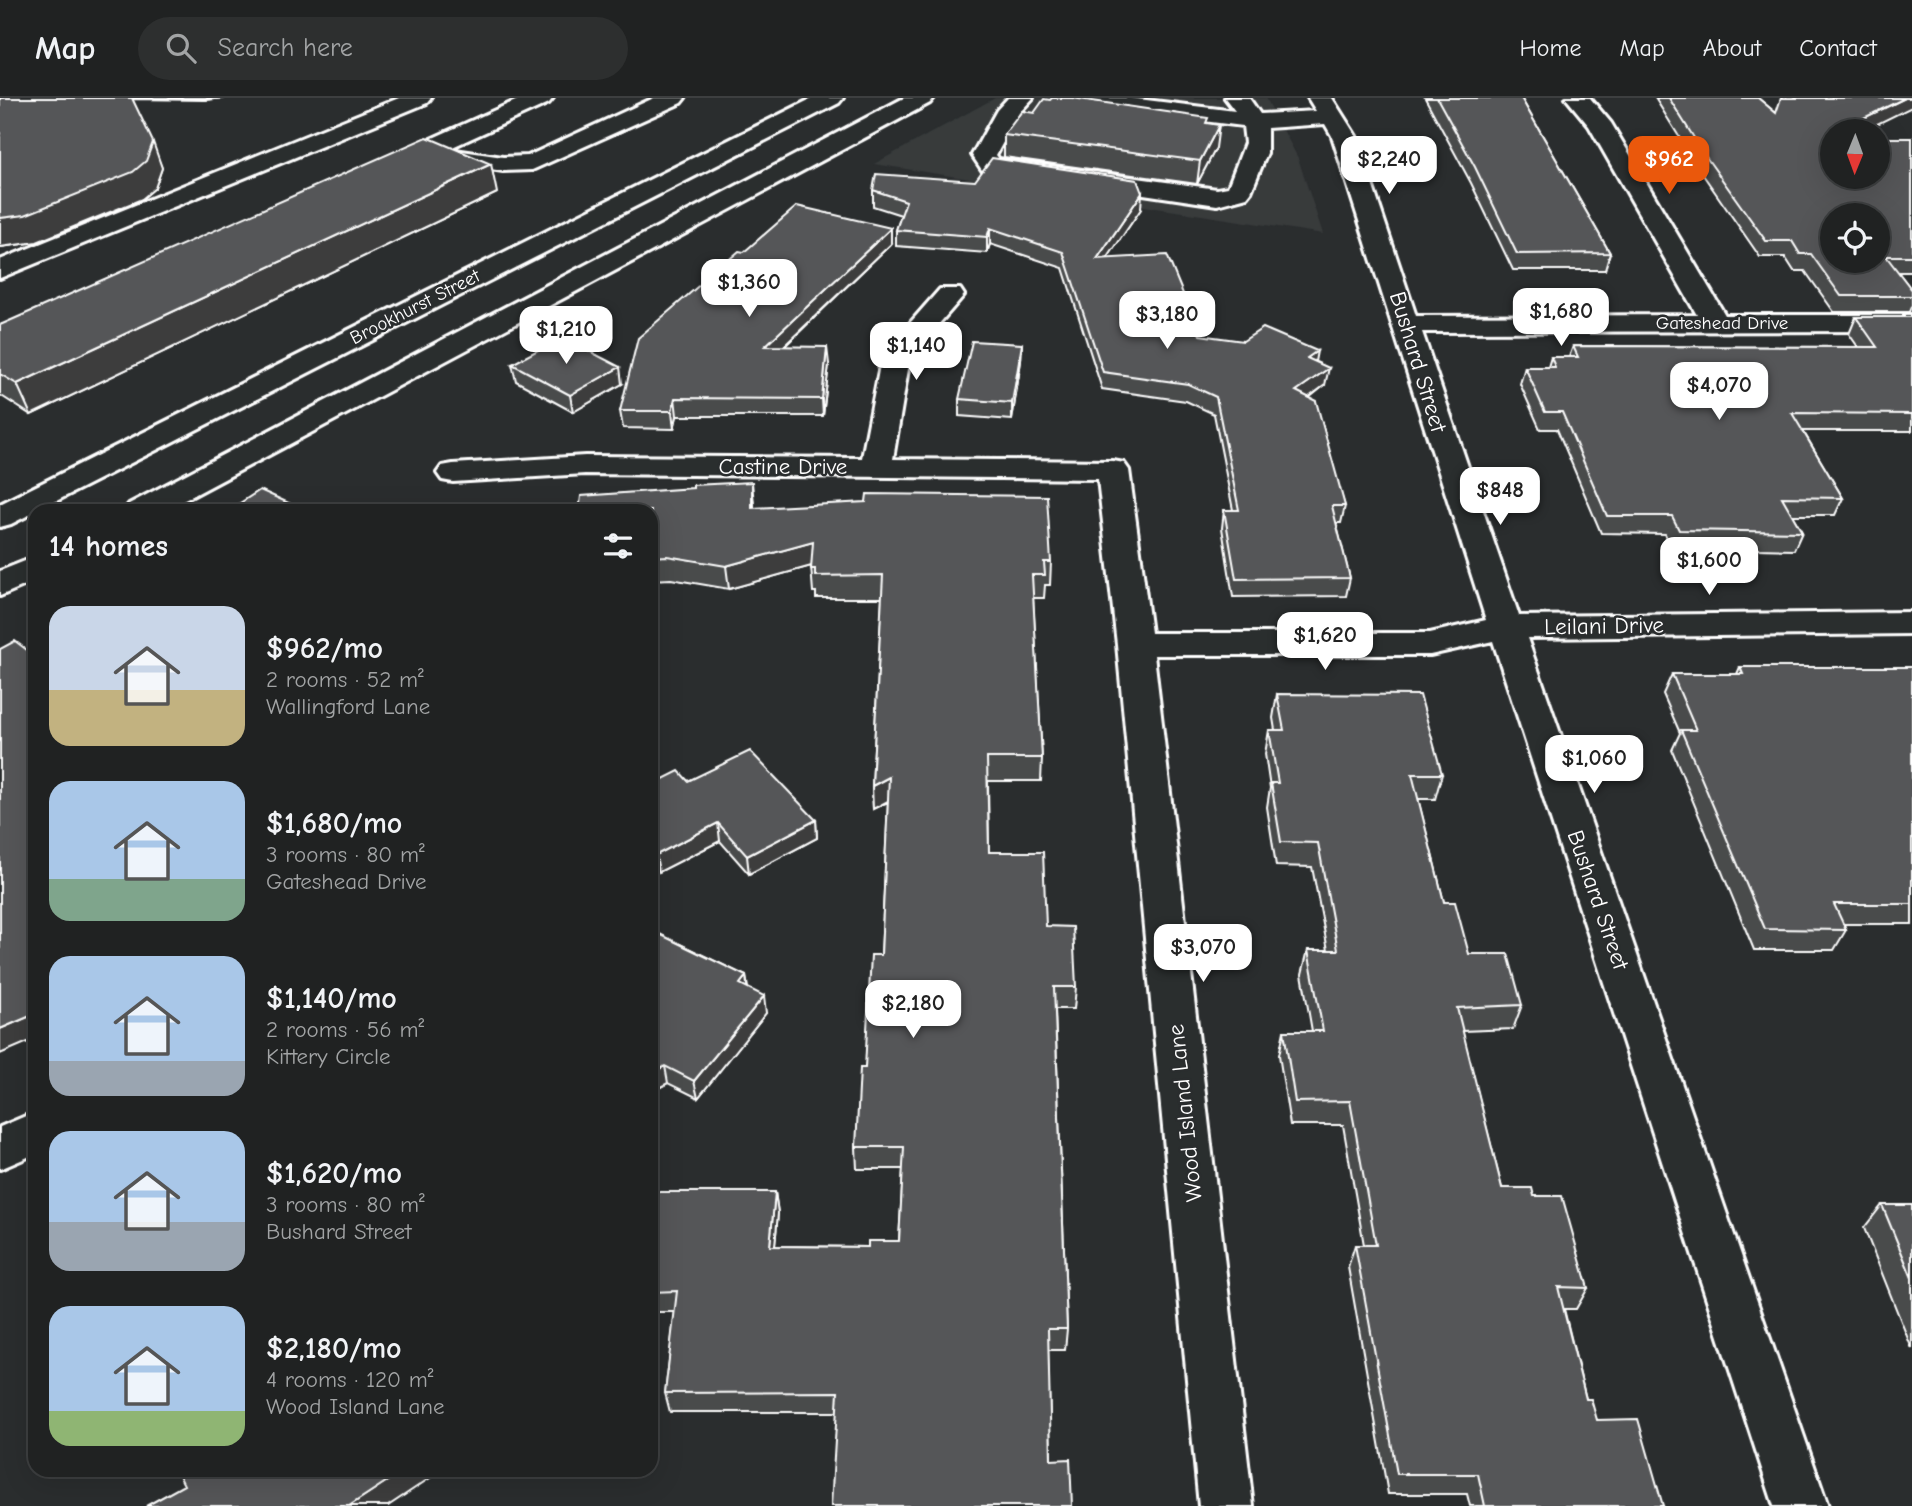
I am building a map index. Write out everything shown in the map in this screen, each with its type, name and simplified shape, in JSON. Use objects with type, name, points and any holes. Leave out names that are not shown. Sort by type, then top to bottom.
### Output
[{"type":"street","points":[[356,124],[364,98]]},
{"type":"street","points":[[0,270],[419,98]]},
{"type":"street","points":[[368,176],[541,98]]},
{"type":"street","points":[[356,124],[419,153],[503,164],[532,163],[673,98]]},
{"type":"street","name":"Brookhurst Street","points":[[0,517],[831,98]]},
{"type":"street","points":[[153,504],[922,98]]},
{"type":"street","points":[[1021,98],[1009,110],[984,155],[991,165],[1217,197],[1238,192],[1261,134],[1257,121],[1237,98]]},
{"type":"street","points":[[1074,98],[1257,121],[1327,107]]},
{"type":"street","points":[[1578,98],[1599,123],[1716,324]]},
{"type":"street","name":"Bushard Street","points":[[1327,107],[1344,136],[1801,1506]]},
{"type":"street","points":[[876,466],[896,355],[950,295]]},
{"type":"street","name":"Gateshead Drive","points":[[1403,312],[1702,299]]},
{"type":"street","name":"Gateshead Drive","points":[[1403,312],[1716,324],[1912,323]]},
{"type":"street","name":"Castine Drive","points":[[453,473],[586,465],[1113,470]]},
{"type":"street","name":"Wood Island Lane","points":[[1113,470],[1135,644],[1226,1506]]},
{"type":"street","points":[[0,585],[28,571]]},
{"type":"street","name":"Leilani Drive","points":[[1135,644],[1430,644],[1506,627],[1912,623]]},
{"type":"street","points":[[0,1149],[28,1135]]},
{"type":"shaded area","points":[[995,98],[1266,98],[1298,158],[1323,234],[874,164]]},
{"type":"building","points":[[0,98],[132,98],[153,142],[146,161],[133,172],[25,215],[0,218]]},
{"type":"building","points":[[1072,98],[1208,118],[1206,123],[1219,125],[1200,161],[1004,135],[1022,111],[1034,113],[1044,99]]},
{"type":"building","points":[[1437,98],[1521,98],[1610,253],[1517,254],[1475,167]]},
{"type":"building","points":[[1669,98],[1758,98],[1776,113],[1781,98],[1905,98],[1862,119],[1820,119],[1820,189],[1890,189],[1890,138],[1912,138],[1912,256],[1890,256],[1890,203],[1820,203],[1820,267],[1811,254],[1800,254],[1792,241],[1766,241],[1706,157]]},
{"type":"building","points":[[427,137],[491,164],[17,384],[0,374],[0,325]]},
{"type":"building","points":[[992,158],[1137,180],[1142,193],[1097,259],[1167,255],[1200,335],[1243,341],[1263,328],[1317,351],[1307,358],[1329,368],[1296,391],[1316,401],[1345,506],[1332,506],[1350,578],[1236,579],[1224,510],[1239,510],[1216,397],[1188,384],[1103,372],[1063,252],[990,228],[987,237],[896,230],[906,201],[873,190],[876,174],[975,181]]},
{"type":"building","points":[[797,206],[891,228],[765,346],[827,347],[822,399],[675,398],[672,411],[620,411],[638,338],[739,251],[744,252]]},
{"type":"building","points":[[1890,261],[1912,290],[1912,296],[1841,296],[1825,273],[1890,273]]},
{"type":"building","points":[[1856,317],[1912,317],[1912,414],[1792,413],[1843,498],[1782,497],[1802,532],[1679,530],[1672,516],[1607,516],[1562,412],[1545,412],[1525,367],[1555,367],[1551,357],[1578,357],[1573,346],[1877,347]]},
{"type":"building","points":[[562,337],[620,367],[570,395],[512,364]]},
{"type":"building","points":[[972,341],[1022,344],[1012,403],[959,399]]},
{"type":"building","points":[[752,482],[752,508],[866,502],[867,494],[1047,496],[1051,562],[1044,562],[1045,575],[1032,575],[1042,758],[987,758],[989,852],[1043,852],[1046,926],[1073,927],[1076,987],[1054,987],[1067,1329],[1048,1329],[1051,1460],[1070,1459],[1072,1506],[831,1506],[838,1392],[665,1393],[677,1291],[658,1292],[658,1192],[775,1192],[770,1246],[868,1247],[868,1241],[899,1241],[904,1147],[856,1147],[860,1068],[865,1068],[871,955],[881,955],[889,777],[872,786],[883,575],[815,576],[815,569],[811,569],[813,542],[726,566],[658,557],[658,504],[580,504],[581,496],[693,488],[693,485]]},
{"type":"building","points":[[260,490],[291,504],[239,504]]},
{"type":"building","points":[[15,641],[28,651],[28,1017],[0,1029],[0,649]]},
{"type":"building","points":[[1740,667],[1912,667],[1912,904],[1834,904],[1846,930],[1765,929],[1681,730],[1696,730],[1672,674],[1743,674]]},
{"type":"building","points":[[1277,694],[1420,695],[1442,774],[1412,774],[1444,902],[1455,902],[1469,954],[1508,954],[1522,1005],[1457,1008],[1502,1188],[1532,1188],[1534,1196],[1562,1196],[1588,1288],[1558,1287],[1586,1399],[1591,1399],[1597,1420],[1638,1419],[1663,1506],[1485,1506],[1478,1474],[1397,1474],[1355,1245],[1376,1245],[1350,1101],[1295,1102],[1284,1031],[1323,1031],[1308,950],[1338,950],[1318,843],[1281,842],[1271,783],[1278,783],[1269,730],[1284,730]]},
{"type":"building","points":[[750,751],[816,820],[747,856],[718,823],[658,854],[658,782],[679,771],[688,781]]},
{"type":"building","points":[[658,933],[746,976],[740,984],[764,996],[694,1081],[665,1066],[658,1070]]},
{"type":"building","points":[[1882,1205],[1912,1205],[1912,1278]]},
{"type":"building","points":[[180,1477],[393,1477],[349,1506],[146,1506],[184,1485]]}]
